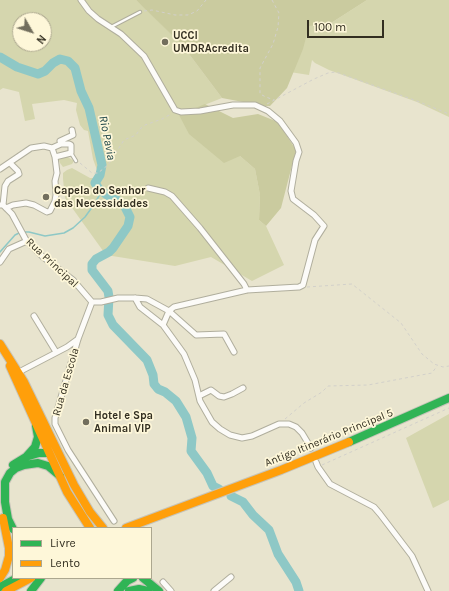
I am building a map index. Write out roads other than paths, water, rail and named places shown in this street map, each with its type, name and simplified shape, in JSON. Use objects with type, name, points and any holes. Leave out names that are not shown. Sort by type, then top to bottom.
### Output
[{"type":"main road","points":[[0,344],[51,437],[74,485],[100,525]]},
{"type":"main road","points":[[0,347],[19,372],[20,382],[36,426],[48,453],[72,500],[90,527]]},
{"type":"main road","name":"Antigo Itinerário Principal 5","points":[[128,527],[165,512],[216,495],[282,470],[392,424],[449,398]]},
{"type":"main road","points":[[12,527],[8,519],[5,502],[6,482],[12,471],[27,460],[34,450],[38,437],[36,426]]},
{"type":"main road","points":[[0,483],[7,470],[16,462],[43,457],[48,453],[52,448],[51,437]]},
{"type":"main road","points":[[48,453],[55,457],[67,479],[74,485]]},
{"type":"main road","points":[[27,460],[46,464],[60,476]]},
{"type":"main road","name":"Antigo Itinerário Principal 5","points":[[143,527],[216,495]]},
{"type":"main road","points":[[0,501],[10,548],[8,563],[0,578]]},
{"type":"main road","points":[[0,587],[15,579]]},
{"type":"main road","points":[[6,591],[29,579]]},
{"type":"main road","points":[[31,591],[40,579]]},
{"type":"main road","points":[[118,591],[122,579]]},
{"type":"main road","points":[[118,591],[127,581],[132,579]]},
{"type":"main road","points":[[126,591],[134,579]]},
{"type":"main road","points":[[136,579],[149,591]]},
{"type":"main road","points":[[144,579],[160,591]]},
{"type":"main road","points":[[150,579],[163,587]]},
{"type":"main road","points":[[129,591],[139,589],[149,591]]},
{"type":"street","points":[[81,0],[89,11],[120,34],[144,56],[175,110],[181,112],[200,111],[233,105],[255,105],[268,111],[280,121],[296,143],[299,152],[291,191],[293,199],[314,215],[324,226],[315,240],[303,285],[299,287],[247,290],[174,307],[169,311],[164,326]]},
{"type":"street","points":[[61,144],[60,141],[63,138],[72,136],[74,133],[72,130]]},
{"type":"street","points":[[0,169],[31,148],[44,146],[52,148],[61,144],[70,144],[71,153],[55,157]]},
{"type":"street","points":[[10,162],[19,174],[8,181],[5,186],[3,206],[26,203],[34,204],[46,212],[50,211],[56,195],[55,181],[57,173],[52,148]]},
{"type":"street","points":[[148,188],[165,192],[172,196],[200,228],[244,284],[247,290]]},
{"type":"street","name":"Rua Principal","points":[[3,206],[12,214],[27,241],[43,257],[73,280],[92,302]]},
{"type":"street","points":[[1,262],[9,249],[27,241]]},
{"type":"street","points":[[92,302],[118,298],[147,299],[169,311],[196,335],[224,334],[234,352]]},
{"type":"street","points":[[134,298],[140,307],[164,326],[184,354],[195,380],[200,401],[212,422],[220,429],[230,435],[242,438],[252,436],[279,424],[289,424],[296,427],[302,433],[311,448]]},
{"type":"street","name":"Rua da Escola","points":[[92,302],[78,339],[55,418],[55,424],[68,450],[114,521]]},
{"type":"street","points":[[34,316],[56,352]]},
{"type":"street","points":[[19,372],[78,339]]},
{"type":"street","points":[[8,359],[18,366],[29,367]]},
{"type":"street","points":[[20,382],[29,367]]},
{"type":"street","points":[[198,396],[211,390],[219,396],[224,397],[243,388]]},
{"type":"street","points":[[316,462],[330,484],[374,508],[380,514],[412,556],[428,591]]},
{"type":"street","points":[[214,591],[231,577]]},
{"type":"street","points":[[163,587],[171,591]]},
{"type":"lane","points":[[111,27],[140,12]]},
{"type":"lane","points":[[71,153],[76,161]]},
{"type":"waterway","name":"Rio Pavia","points":[[0,57],[17,67],[38,74],[45,71],[53,63],[60,59],[68,61],[75,68],[81,91],[89,108],[102,165],[100,175],[95,183],[99,189],[124,205],[130,217],[128,226],[113,248],[96,259],[92,264],[92,270],[108,291],[108,315],[113,325],[147,360],[153,375],[154,384],[158,389],[165,392],[176,401],[186,417],[192,438],[191,451],[207,473],[213,486],[219,489]]},
{"type":"waterway","points":[[23,232],[45,236],[64,233],[73,228],[85,217],[93,206],[99,196],[99,189]]},
{"type":"waterway","points":[[0,252],[15,235],[19,233]]},
{"type":"waterway","points":[[231,496],[243,502],[253,515],[269,530],[278,554],[296,582],[299,591]]},
{"type":"place","name":"UCCI UMDRAcredita","points":[[165,42]]},
{"type":"place","name":"Capela do Senhor das Necessidades","points":[[46,197]]},
{"type":"place","name":"Hotel e Spa Animal VIP","points":[[86,422]]}]
